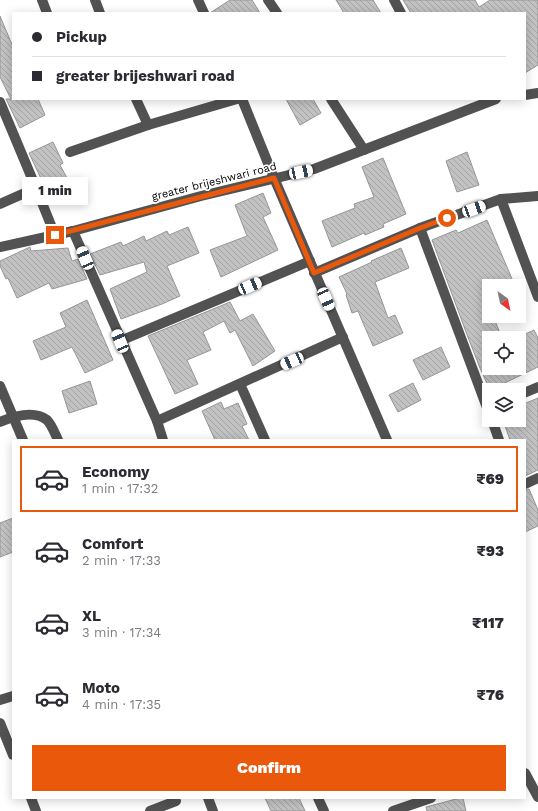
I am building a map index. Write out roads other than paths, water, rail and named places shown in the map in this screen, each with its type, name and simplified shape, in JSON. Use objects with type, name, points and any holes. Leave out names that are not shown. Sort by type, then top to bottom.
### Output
[{"type":"street","points":[[42,0],[47,12]]},
{"type":"street","points":[[95,0],[100,12]]},
{"type":"street","points":[[198,0],[204,12]]},
{"type":"street","points":[[268,0],[276,12]]},
{"type":"street","points":[[394,0],[400,12]]},
{"type":"street","points":[[526,95],[538,93]]},
{"type":"street","points":[[136,100],[148,125]]},
{"type":"street","points":[[70,152],[148,125],[234,100]]},
{"type":"street","points":[[242,100],[314,273],[387,439]]},
{"type":"street","points":[[333,100],[364,150]]},
{"type":"street","name":"greater brijeshwari road","points":[[0,247],[73,231],[200,196],[314,169],[493,100]]},
{"type":"street","points":[[0,102],[55,235]]},
{"type":"street","points":[[0,204],[36,188]]},
{"type":"street","points":[[314,273],[420,228],[501,199],[538,196]]},
{"type":"street","points":[[501,199],[538,297]]},
{"type":"street","points":[[420,228],[482,394]]},
{"type":"street","points":[[73,231],[120,341],[157,422],[163,439]]},
{"type":"street","points":[[120,341],[310,262]]},
{"type":"street","points":[[157,422],[343,337]]},
{"type":"street","points":[[240,384],[265,439]]},
{"type":"street","points":[[0,386],[23,439]]},
{"type":"street","points":[[526,393],[538,387]]},
{"type":"street","points":[[0,422],[13,416],[36,415],[48,421],[58,439]]},
{"type":"street","points":[[494,427],[499,439]]},
{"type":"street","points":[[526,484],[538,478]]},
{"type":"street","points":[[0,700],[12,696]]},
{"type":"street","points":[[0,723],[12,753]]},
{"type":"street","points":[[526,775],[538,797]]},
{"type":"street","points":[[31,799],[36,811]]},
{"type":"street","points":[[150,811],[175,799],[180,811]]},
{"type":"street","points":[[208,799],[213,811]]},
{"type":"street","points":[[318,799],[324,811]]},
{"type":"street","points":[[393,811],[425,799]]}]
